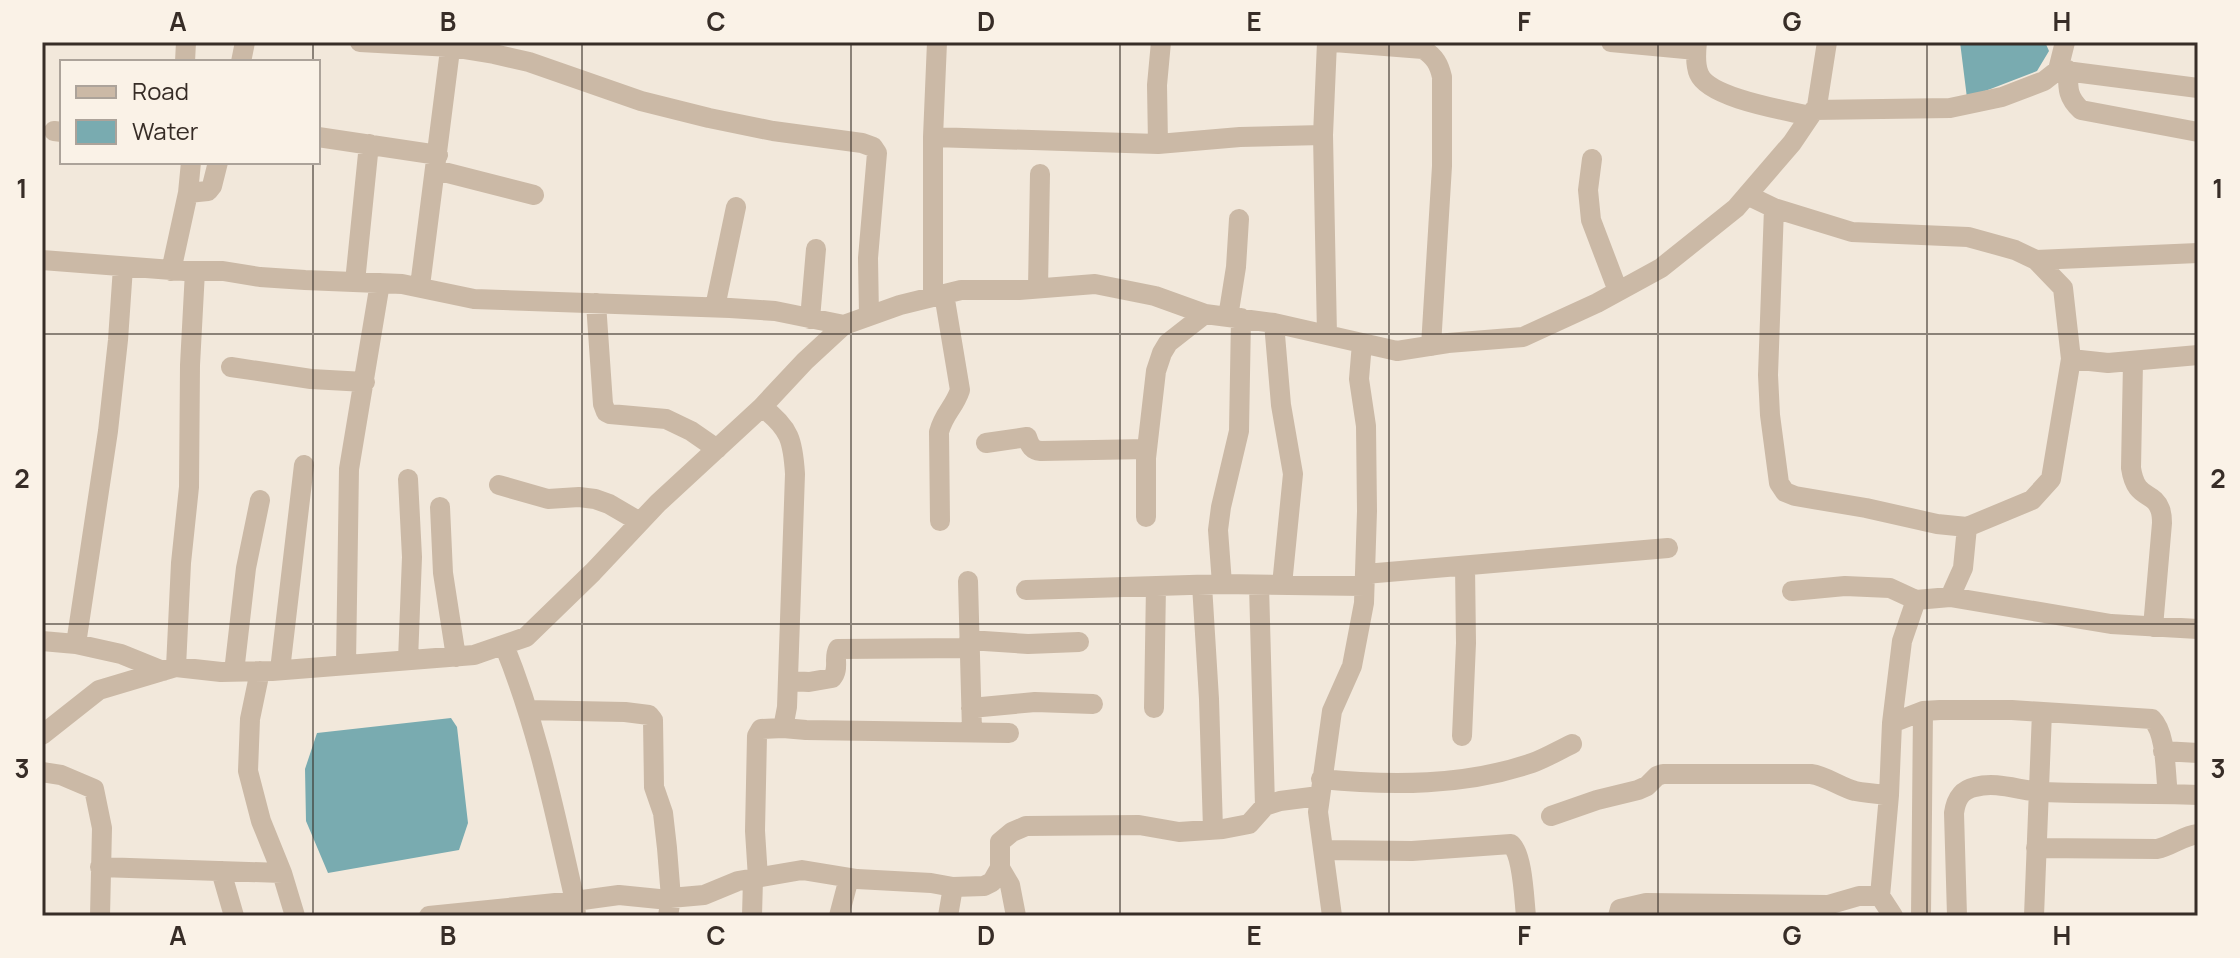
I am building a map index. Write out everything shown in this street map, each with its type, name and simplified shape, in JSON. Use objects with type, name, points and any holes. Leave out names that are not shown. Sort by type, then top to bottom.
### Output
[{"type":"street","points":[[360,42],[451,44],[529,62],[641,101],[709,118],[873,147],[877,153],[868,258],[869,316]]},
{"type":"street","points":[[937,42],[933,137],[939,295],[960,390],[956,402],[942,418],[939,432],[940,521]]},
{"type":"street","points":[[1158,144],[1157,85],[1161,42]]},
{"type":"street","points":[[1327,42],[1323,135],[1327,335]]},
{"type":"street","points":[[1334,42],[1423,49],[1439,65],[1442,77],[1442,166],[1431,346]]},
{"type":"street","points":[[1611,42],[1697,46],[1698,73],[1721,94],[1812,113],[1950,108],[2002,97],[2063,70],[2198,88]]},
{"type":"street","points":[[42,641],[76,644],[169,669],[234,672],[474,655],[526,637],[844,325],[961,290],[1095,284],[1155,296],[1205,314],[1274,323],[1397,351],[1523,337],[1661,268],[1736,208],[1792,143],[1817,106],[1827,42]]},
{"type":"street","points":[[2065,42],[2063,70],[2072,101],[2081,110],[2198,132]]},
{"type":"street","points":[[420,286],[451,44]]},
{"type":"street","points":[[933,137],[1158,144],[1240,137],[1323,135]]},
{"type":"street","points":[[320,137],[369,144],[437,162],[534,195]]},
{"type":"street","points":[[355,282],[369,144]]},
{"type":"street","points":[[1592,159],[1588,190],[1591,220],[1618,291]]},
{"type":"street","points":[[171,271],[188,193],[191,164]]},
{"type":"street","points":[[188,193],[208,191],[218,164]]},
{"type":"street","points":[[1038,288],[1040,174]]},
{"type":"street","points":[[1747,195],[1774,208],[1852,232],[1968,237],[2015,250],[2036,260],[2063,288],[2071,359],[2051,479],[2032,500],[1967,527],[1937,524],[1785,492],[1779,483],[1768,375],[1774,208]]},
{"type":"street","points":[[715,307],[736,207]]},
{"type":"street","points":[[1213,829],[1209,699],[1212,584],[1221,507],[1239,431],[1234,318],[1239,219]]},
{"type":"street","points":[[810,319],[816,249]]},
{"type":"street","points":[[2036,260],[2198,253]]},
{"type":"street","points":[[42,260],[420,286],[474,299],[775,311],[844,325]]},
{"type":"street","points":[[76,644],[108,431],[123,267]]},
{"type":"street","points":[[169,669],[189,487],[195,271]]},
{"type":"street","points":[[346,664],[349,469],[380,283]]},
{"type":"street","points":[[596,303],[606,412],[666,419],[717,449]]},
{"type":"street","points":[[1146,517],[1147,449],[1156,371],[1168,343],[1205,314]]},
{"type":"street","points":[[1274,323],[1281,405],[1293,474],[1282,585]]},
{"type":"street","points":[[1332,916],[1318,812],[1332,711],[1352,666],[1364,603],[1367,511],[1366,426],[1359,379],[1362,343]]},
{"type":"street","points":[[2071,359],[2108,363],[2198,355]]},
{"type":"street","points":[[2133,362],[2133,481],[2140,492],[2160,507],[2162,523],[2153,627]]},
{"type":"street","points":[[231,367],[311,379],[365,382]]},
{"type":"street","points":[[762,407],[779,420],[789,434],[793,452],[789,681],[783,728]]},
{"type":"street","points":[[986,443],[1027,437],[1030,446],[1041,451],[1147,449]]},
{"type":"street","points":[[295,916],[261,821],[248,771],[250,719],[270,671],[304,465]]},
{"type":"street","points":[[408,479],[412,557],[408,660]]},
{"type":"street","points":[[499,485],[548,499],[595,499],[640,522]]},
{"type":"street","points":[[234,672],[246,568],[260,500]]},
{"type":"street","points":[[440,507],[443,573],[456,657]]},
{"type":"street","points":[[1950,597],[1963,568],[1967,527]]},
{"type":"street","points":[[1026,590],[1282,585],[1365,580],[1465,566],[1668,548]]},
{"type":"street","points":[[1462,736],[1465,566]]},
{"type":"street","points":[[968,581],[972,731]]},
{"type":"street","points":[[1259,585],[1265,806]]},
{"type":"street","points":[[1154,708],[1156,586]]},
{"type":"street","points":[[1792,591],[1845,586],[1890,588],[1916,600],[1950,597],[2111,624],[2198,629]]},
{"type":"street","points":[[1893,916],[1880,896],[1892,723],[1902,641],[1916,600]]},
{"type":"street","points":[[789,681],[832,678],[836,671],[838,649],[1079,642]]},
{"type":"street","points":[[504,645],[540,748],[576,909]]},
{"type":"street","points":[[42,735],[99,690],[169,669]]},
{"type":"street","points":[[971,708],[1035,702],[1093,704]]},
{"type":"street","points":[[528,710],[625,712],[649,715],[653,720],[654,787],[664,823],[669,907]]},
{"type":"street","points":[[1892,723],[1923,711],[2042,712],[2152,719],[2158,725],[2168,794]]},
{"type":"street","points":[[1921,916],[1923,711]]},
{"type":"street","points":[[2034,916],[2042,712]]},
{"type":"street","points":[[752,916],[756,879],[757,736],[761,729],[1009,733]]},
{"type":"street","points":[[669,907],[738,881],[802,870],[849,878],[953,887],[984,886],[992,882],[1000,868],[1000,842],[1026,826],[1139,825],[1179,832],[1249,824],[1265,806],[1320,788],[1359,783],[1458,780],[1533,763],[1572,744]]},
{"type":"street","points":[[2163,751],[2198,753]]},
{"type":"street","points":[[42,772],[61,775],[94,789],[102,828],[100,916]]},
{"type":"street","points":[[1551,816],[1638,790],[1663,774],[1802,773],[1819,775],[1856,791],[1889,795]]},
{"type":"street","points":[[1957,916],[1954,813],[1961,793],[1993,784],[2039,792],[2198,795]]},
{"type":"street","points":[[2036,848],[2157,849],[2198,834]]},
{"type":"street","points":[[1323,850],[1412,851],[1511,844],[1516,848],[1526,916]]},
{"type":"street","points":[[100,867],[282,873]]},
{"type":"street","points":[[1000,868],[1010,885],[1016,916]]},
{"type":"street","points":[[221,871],[234,916]]},
{"type":"street","points":[[839,916],[849,878]]},
{"type":"street","points":[[948,916],[953,887]]},
{"type":"street","points":[[429,916],[576,909],[619,895],[659,899],[669,907]]},
{"type":"street","points":[[1618,916],[1620,909],[1646,903],[1784,911],[1828,905],[1859,896],[1880,896]]},
{"type":"water","points":[[1960,42],[2045,42],[2049,51],[2037,71],[1967,98]]},
{"type":"water","points":[[451,718],[457,727],[468,823],[459,850],[328,873],[306,821],[305,769],[317,733]]}]
